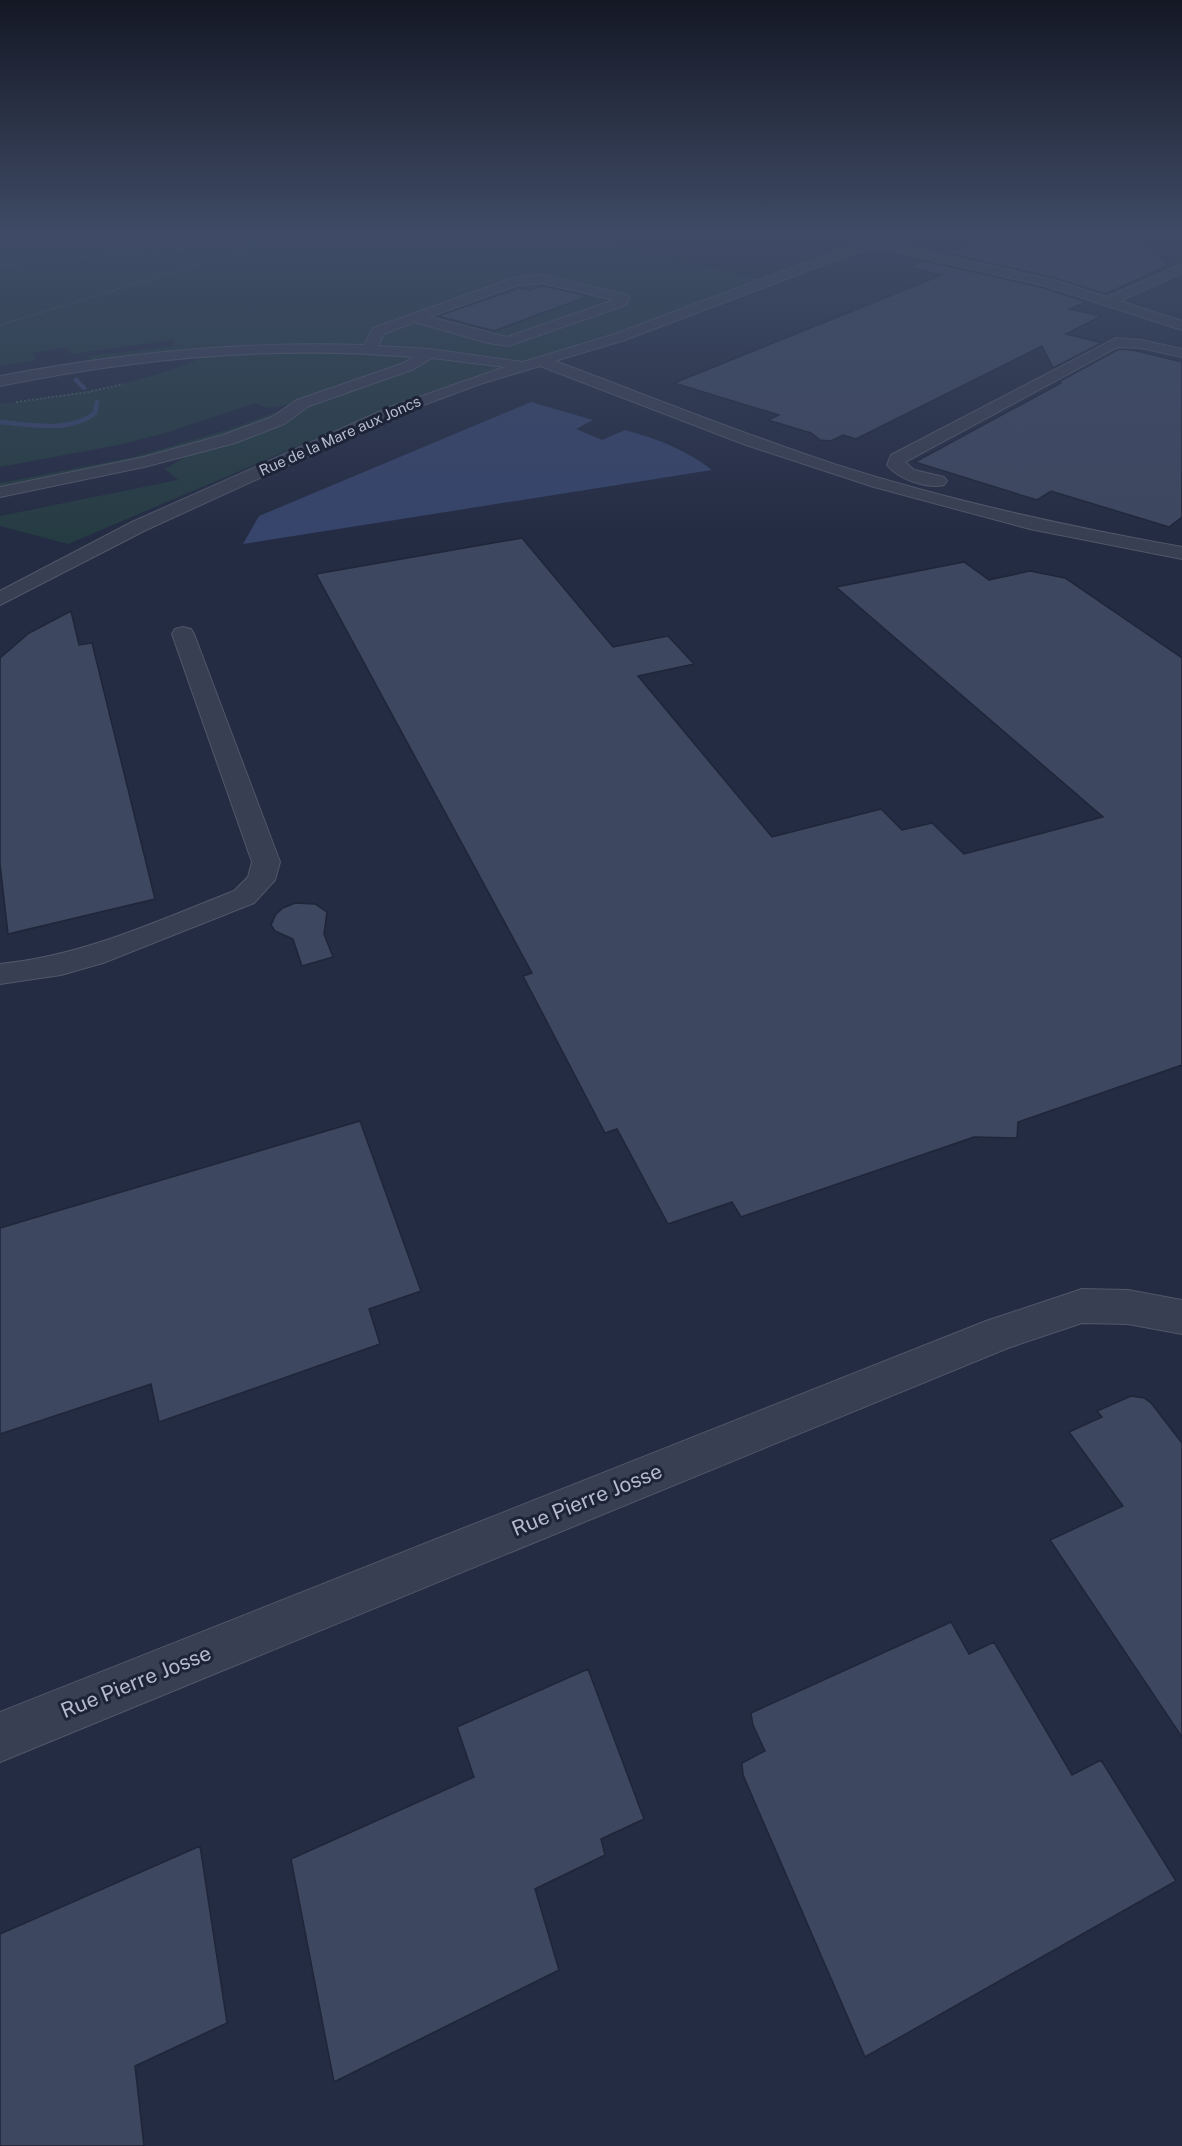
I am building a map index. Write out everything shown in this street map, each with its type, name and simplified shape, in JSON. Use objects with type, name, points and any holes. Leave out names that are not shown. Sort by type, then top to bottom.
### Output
[{"type":"street","points":[[369,348],[375,336]]},
{"type":"street","points":[[480,336],[508,342],[525,336]]},
{"type":"street","name":"Rue de la Mare aux Joncs","points":[[0,599],[139,526],[386,415],[449,390],[620,336]]},
{"type":"street","points":[[958,486],[908,474],[896,465],[897,459],[1116,342],[1141,344],[1182,353]]},
{"type":"street","points":[[0,381],[127,358],[272,354],[369,348],[533,363],[780,452],[885,485],[1007,517],[1182,553]]},
{"type":"street","points":[[0,492],[149,463],[221,442],[291,416],[303,403],[409,366],[429,353]]},
{"type":"street","points":[[1141,529],[1160,532]]},
{"type":"street","points":[[0,974],[20,973],[90,957],[244,897],[261,880],[266,862],[183,634]]},
{"type":"street","name":"Rue Pierre Josse","points":[[0,1737],[1000,1333],[1082,1306],[1128,1307],[1182,1317]]},
{"type":"shaded area","points":[[0,336],[607,336],[411,398],[68,544],[0,526],[0,516],[178,480],[165,469],[197,450],[0,492],[0,483],[134,457],[230,429],[276,412],[291,416],[302,403],[267,408],[255,403],[165,433],[118,445],[0,467],[0,404],[53,397],[132,381],[208,355],[93,363],[88,356],[175,346],[173,340],[72,354],[66,347],[32,353],[37,360],[0,366]]},
{"type":"water","points":[[531,402],[593,420],[576,429],[602,440],[625,430],[692,456],[712,470],[243,544],[259,516]]},
{"type":"building","points":[[790,336],[1075,336],[1102,343],[1053,368],[1042,346],[856,439],[843,435],[831,441],[820,440],[811,433],[768,420],[779,415],[674,383]]},
{"type":"building","points":[[1119,349],[1133,350],[1182,362],[1182,517],[1169,527],[1051,491],[1037,500],[915,462],[1061,383],[1060,381]]},
{"type":"building","points":[[522,538],[613,647],[668,636],[694,664],[638,676],[772,837],[881,809],[902,830],[932,823],[964,854],[1103,817],[836,587],[964,562],[989,580],[1030,571],[1065,578],[1182,658],[1182,1065],[1018,1122],[1017,1138],[974,1137],[741,1217],[732,1202],[668,1224],[617,1129],[605,1133],[523,976],[532,973],[316,574]]},
{"type":"building","points":[[71,611],[79,645],[92,643],[155,899],[8,934],[0,864],[0,658],[29,633]]},
{"type":"building","points":[[295,903],[315,904],[327,912],[324,934],[333,957],[302,966],[293,939],[275,931],[271,925],[276,914]]},
{"type":"building","points":[[360,1121],[421,1291],[369,1309],[380,1344],[159,1422],[151,1384],[0,1434],[0,1228]]},
{"type":"building","points":[[1131,1396],[1144,1398],[1151,1403],[1182,1443],[1182,1737],[1050,1540],[1123,1506],[1069,1432],[1102,1417],[1097,1411]]},
{"type":"building","points":[[951,1622],[969,1654],[994,1642],[1072,1775],[1101,1760],[1176,1881],[865,2057],[743,1775],[742,1763],[765,1751],[753,1725],[751,1713]]},
{"type":"building","points":[[588,1669],[644,1819],[601,1839],[605,1855],[535,1889],[559,1970],[334,2082],[291,1859],[474,1777],[457,1727]]},
{"type":"building","points":[[200,1846],[227,2023],[135,2066],[144,2146],[0,2146],[0,1934]]},
{"type":"waterway","points":[[76,380],[84,388]]},
{"type":"waterway","points":[[0,422],[37,426],[74,423],[95,413],[97,402]]}]
